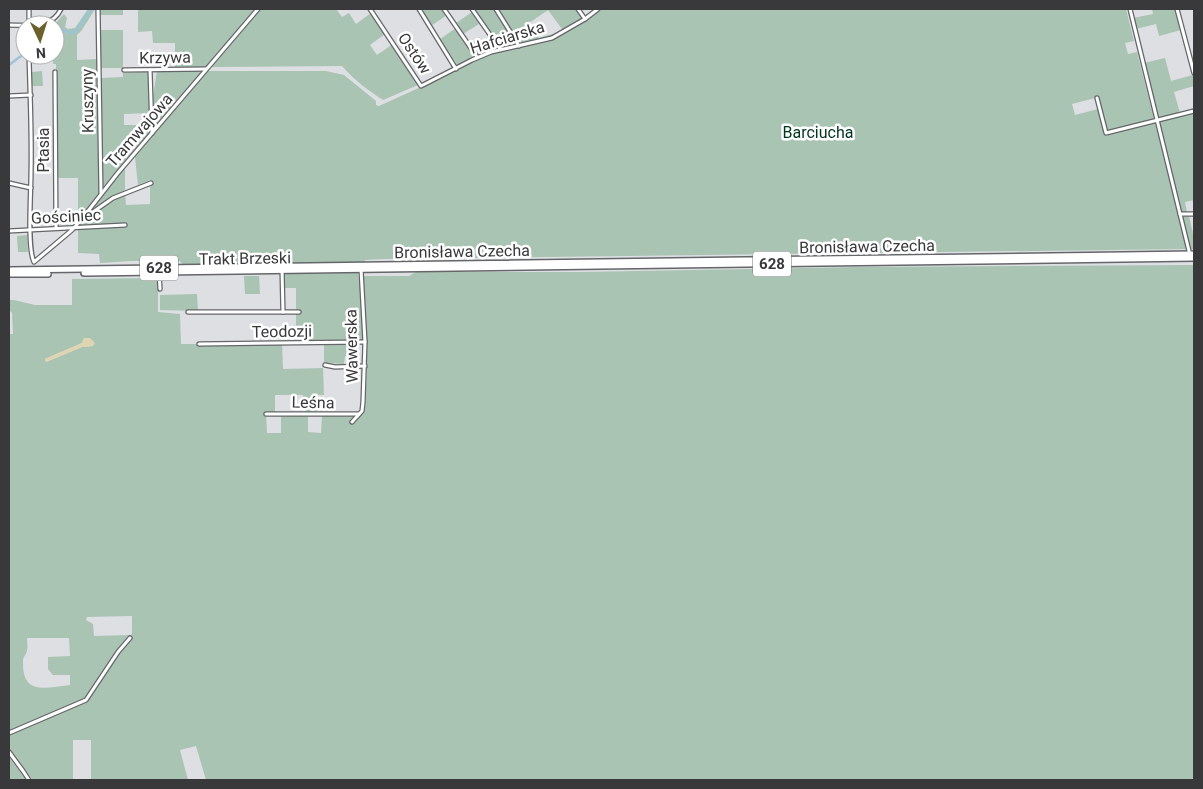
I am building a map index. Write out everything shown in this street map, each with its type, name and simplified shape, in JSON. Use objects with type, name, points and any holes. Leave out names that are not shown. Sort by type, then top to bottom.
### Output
[{"type":"main road","name":"Bronisława Czecha","points":[[361,267],[1192,256]]},
{"type":"main road","name":"Trakt Brzeski","points":[[9,270],[361,267]]},
{"type":"main road","name":"Trakt Brzeski","points":[[9,274],[282,268]]},
{"type":"street","name":"Kruszyny","points":[[98,9],[101,194]]},
{"type":"street","name":"Tramwajowa","points":[[31,230],[32,257],[34,262],[75,227],[258,9]]},
{"type":"street","name":"Ostów","points":[[370,9],[421,86]]},
{"type":"street","points":[[419,9],[456,69]]},
{"type":"street","points":[[444,9],[478,57]]},
{"type":"street","points":[[472,9],[500,50]]},
{"type":"street","points":[[496,9],[519,46]]},
{"type":"street","points":[[578,9],[585,19]]},
{"type":"street","name":"Hafciarska","points":[[421,86],[478,57],[552,38],[585,19],[598,9]]},
{"type":"street","points":[[1129,9],[1192,256]]},
{"type":"street","points":[[1177,9],[1194,74]]},
{"type":"street","points":[[30,65],[31,230]]},
{"type":"street","name":"Krzywa","points":[[124,70],[207,69]]},
{"type":"street","points":[[150,70],[152,134]]},
{"type":"street","name":"Ptasia","points":[[55,72],[56,228]]},
{"type":"street","points":[[9,96],[31,95]]},
{"type":"street","points":[[1097,98],[1106,133],[1194,111]]},
{"type":"street","points":[[9,183],[31,188]]},
{"type":"street","points":[[81,220],[114,198],[150,183]]},
{"type":"street","points":[[1180,214],[1194,214]]},
{"type":"street","name":"Gościniec","points":[[9,231],[125,225]]},
{"type":"street","name":"Wawerska","points":[[360,414],[363,407],[365,366],[361,267]]},
{"type":"street","points":[[282,268],[283,312]]},
{"type":"street","points":[[159,272],[160,289]]},
{"type":"street","points":[[188,312],[299,312]]},
{"type":"street","name":"Teodozji","points":[[199,344],[365,342]]},
{"type":"street","points":[[325,365],[365,366]]},
{"type":"street","name":"Leśna","points":[[266,414],[360,414]]},
{"type":"street","points":[[352,422],[360,414]]},
{"type":"street","points":[[9,733],[86,700],[118,652],[130,638]]},
{"type":"street","points":[[9,752],[29,780]]},
{"type":"green space","points":[[88,9],[95,9],[77,35],[77,60],[98,59],[99,193],[78,220],[78,178],[57,178],[56,65],[65,65],[65,27],[68,29],[75,28]]},
{"type":"green space","points":[[99,9],[123,9],[123,15],[99,15]]},
{"type":"green space","points":[[138,9],[257,9],[207,67],[175,67],[175,43],[153,43],[152,31],[138,32]]},
{"type":"green space","points":[[261,9],[336,9],[342,17],[349,13],[356,24],[371,13],[385,34],[370,45],[377,55],[393,44],[418,85],[383,100],[362,85],[342,66],[211,67]]},
{"type":"green space","points":[[426,9],[443,9],[447,15],[431,26],[422,12]]},
{"type":"green space","points":[[473,9],[495,9],[518,44],[500,48]]},
{"type":"green space","points":[[498,9],[576,9],[584,19],[562,29],[548,10],[529,23],[539,38],[556,33],[547,38],[523,43],[518,40]]},
{"type":"green space","name":"Barciucha","points":[[599,9],[1126,9],[1134,41],[1125,43],[1128,54],[1137,52],[1154,119],[1107,131],[1099,97],[1072,104],[1075,115],[1098,109],[1105,136],[1155,123],[1187,249],[385,259],[365,260],[364,262],[183,265],[180,261],[100,263],[99,254],[78,253],[78,229],[125,227],[125,224],[79,225],[93,216],[92,214],[125,193],[126,205],[150,204],[150,184],[154,182],[150,180],[138,185],[135,157],[207,71],[326,71],[344,75],[376,101],[376,105],[379,106],[491,53],[550,39]]},
{"type":"green space","points":[[1152,9],[1175,9],[1181,30],[1159,36],[1156,24],[1136,29],[1133,18],[1153,14]]},
{"type":"green space","points":[[472,12],[479,24],[463,34],[456,23]]},
{"type":"green space","points":[[456,28],[476,57],[458,66],[440,39]]},
{"type":"green space","points":[[100,30],[123,30],[123,68],[100,68]]},
{"type":"green space","points":[[490,36],[498,48],[478,56],[470,44],[479,37],[482,41]]},
{"type":"green space","points":[[1165,58],[1171,81],[1193,75],[1194,86],[1174,92],[1180,113],[1158,119],[1144,63]]},
{"type":"green space","points":[[42,71],[43,86],[32,86],[32,72]]},
{"type":"green space","points":[[157,71],[203,71],[153,130],[153,96]]},
{"type":"green space","points":[[148,72],[149,113],[124,114],[124,125],[149,125],[149,133],[102,188],[101,78],[123,77],[123,73]]},
{"type":"green space","points":[[1194,112],[1194,200],[1185,202],[1187,212],[1181,212],[1158,122]]},
{"type":"green space","points":[[125,168],[125,190],[87,214]]},
{"type":"green space","points":[[1182,216],[1189,216],[1194,238],[1194,249],[1190,249]]},
{"type":"green space","points":[[27,235],[28,252],[18,252],[17,236]]},
{"type":"green space","points":[[1194,265],[1194,780],[206,780],[196,746],[180,750],[188,780],[91,780],[91,740],[73,740],[73,780],[33,780],[9,748],[9,334],[13,334],[9,300],[35,305],[72,305],[72,279],[158,278],[158,312],[180,314],[181,344],[282,344],[283,369],[323,368],[324,395],[318,395],[318,411],[305,412],[303,395],[275,395],[275,413],[266,414],[267,433],[281,433],[281,415],[308,415],[308,432],[321,433],[322,415],[351,416],[365,410],[367,367],[363,276],[409,276],[416,272],[580,272],[857,267]],"holes":[[[84,338],[93,346],[82,347],[46,362],[45,359],[82,343]],[[132,616],[132,633],[131,635],[94,636],[93,624],[86,620],[87,617]],[[27,638],[69,638],[70,656],[48,657],[48,669],[53,675],[70,675],[70,685],[43,688],[36,687],[26,680],[23,659],[27,647]]]},
{"type":"green space","points":[[358,273],[359,285],[361,286],[364,341],[308,341],[308,330],[296,330],[296,314],[300,314],[301,311],[296,311],[296,288],[284,288],[284,274]]},
{"type":"green space","points":[[244,276],[259,276],[260,294],[245,294]]},
{"type":"green space","points":[[197,294],[198,311],[160,310],[160,295]]},
{"type":"green space","points":[[324,344],[354,344],[354,354],[345,356],[344,364],[324,363]]},
{"type":"green space","points":[[9,757],[26,780],[9,780]]},
{"type":"sand","points":[[84,338],[90,338],[95,343],[93,346],[82,347],[46,362],[45,359],[82,343]]},
{"type":"waterway","points":[[65,30],[70,33],[76,31],[91,9]]},
{"type":"waterway","points":[[9,65],[15,60]]}]
